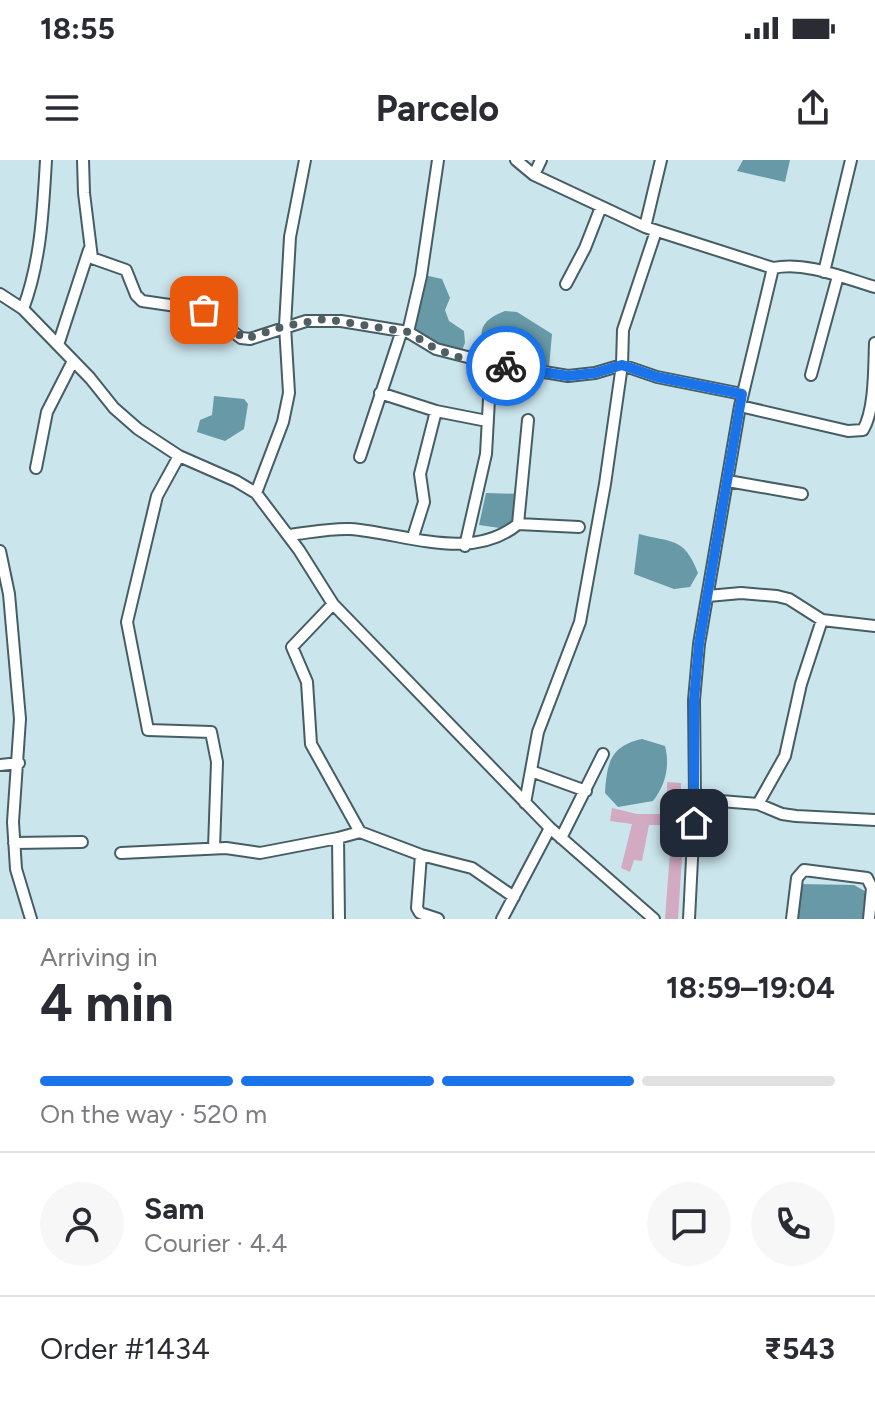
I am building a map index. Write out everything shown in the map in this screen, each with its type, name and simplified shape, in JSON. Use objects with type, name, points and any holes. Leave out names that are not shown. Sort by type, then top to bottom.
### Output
[{"type":"street","points":[[23,309],[33,283],[38,255],[46,160]]},
{"type":"street","points":[[58,345],[89,250],[83,160]]},
{"type":"street","points":[[256,493],[283,422],[289,393],[285,326],[290,237],[305,160]]},
{"type":"street","points":[[360,457],[421,276],[438,160]]},
{"type":"street","points":[[516,160],[534,175],[650,229],[773,268],[785,265],[824,272],[875,287]]},
{"type":"street","points":[[534,175],[541,160]]},
{"type":"street","points":[[525,803],[538,732],[580,622],[605,484],[626,317],[650,229],[661,160]]},
{"type":"street","points":[[824,272],[851,160]]},
{"type":"street","points":[[566,284],[585,248],[601,207]]},
{"type":"street","points":[[89,250],[95,261],[126,270],[136,295],[148,304],[204,310],[245,339],[285,326],[324,319],[404,332],[436,349],[491,363],[568,376],[595,373],[622,365],[657,377],[742,394]]},
{"type":"street","points":[[689,919],[695,799],[694,700],[699,644],[742,394],[773,268]]},
{"type":"street","points":[[811,375],[838,276]]},
{"type":"street","points":[[0,294],[23,309],[114,408],[138,429],[179,456],[256,493],[333,604],[550,828],[654,919]]},
{"type":"street","points":[[740,406],[863,430],[869,422],[874,395],[875,343]]},
{"type":"street","points":[[36,468],[47,412],[73,361]]},
{"type":"street","points":[[465,546],[486,454],[491,363]]},
{"type":"street","points":[[380,393],[436,411],[487,421]]},
{"type":"street","points":[[413,537],[424,498],[420,474],[436,411]]},
{"type":"street","points":[[518,524],[528,420]]},
{"type":"street","points":[[179,456],[157,496],[127,622],[148,730],[211,732],[217,762],[214,848]]},
{"type":"street","points":[[728,481],[802,494]]},
{"type":"street","points":[[288,535],[347,529],[465,546],[505,535],[518,524],[579,527]]},
{"type":"street","points":[[0,551],[9,594],[20,719],[14,843],[20,890],[31,919]]},
{"type":"street","points":[[708,596],[741,593],[777,596],[789,599],[822,620],[875,626]]},
{"type":"street","points":[[333,604],[292,647],[307,682],[311,744],[360,832]]},
{"type":"street","points":[[758,804],[785,756],[801,684],[822,620]]},
{"type":"street","points":[[561,838],[603,754]]},
{"type":"street","points":[[0,765],[19,763]]},
{"type":"street","points":[[531,771],[586,791]]},
{"type":"street","points":[[695,799],[758,804],[782,814],[875,820]]},
{"type":"street","points":[[502,919],[550,828]]},
{"type":"street","points":[[121,853],[214,848],[260,853],[360,832],[421,855],[472,868],[514,897]]},
{"type":"street","points":[[338,838],[339,919]]},
{"type":"street","points":[[14,843],[82,842]]},
{"type":"street","points":[[421,855],[417,908],[420,913],[438,919]]},
{"type":"street","points":[[792,919],[797,878],[804,870],[869,879],[872,888],[869,919]]},
{"type":"water","points":[[743,160],[790,160],[785,182],[737,171]]},
{"type":"water","points":[[424,275],[442,279],[450,298],[445,310],[449,321],[464,331],[465,343],[460,355],[417,334],[414,325]]},
{"type":"water","points":[[505,311],[517,312],[552,334],[549,367],[490,362],[483,345],[482,331],[488,320]]},
{"type":"water","points":[[214,396],[244,399],[248,404],[244,429],[225,441],[197,432],[200,420],[212,415]]},
{"type":"water","points":[[486,493],[523,494],[514,530],[479,525]]},
{"type":"water","points":[[639,534],[682,547],[698,573],[690,587],[674,589],[634,574]]},
{"type":"water","points":[[642,739],[665,746],[667,768],[664,781],[653,801],[618,807],[605,793],[609,765],[623,746]]},
{"type":"water","points":[[799,884],[854,885],[870,894],[865,919],[797,919]]},
{"type":"building","points":[[667,782],[681,783],[681,824],[684,824],[678,919],[665,919],[672,825],[649,825],[642,861],[634,860],[630,872],[621,868],[632,824],[610,821],[612,808],[637,814],[667,814]]},
{"type":"way so far","points":[[204,310],[245,339],[285,326],[324,319],[408,332],[436,349],[461,358],[506,366]]},
{"type":"route","points":[[506,366],[568,376],[595,373],[622,365],[657,377],[742,394],[699,644],[694,700],[694,823]]}]
